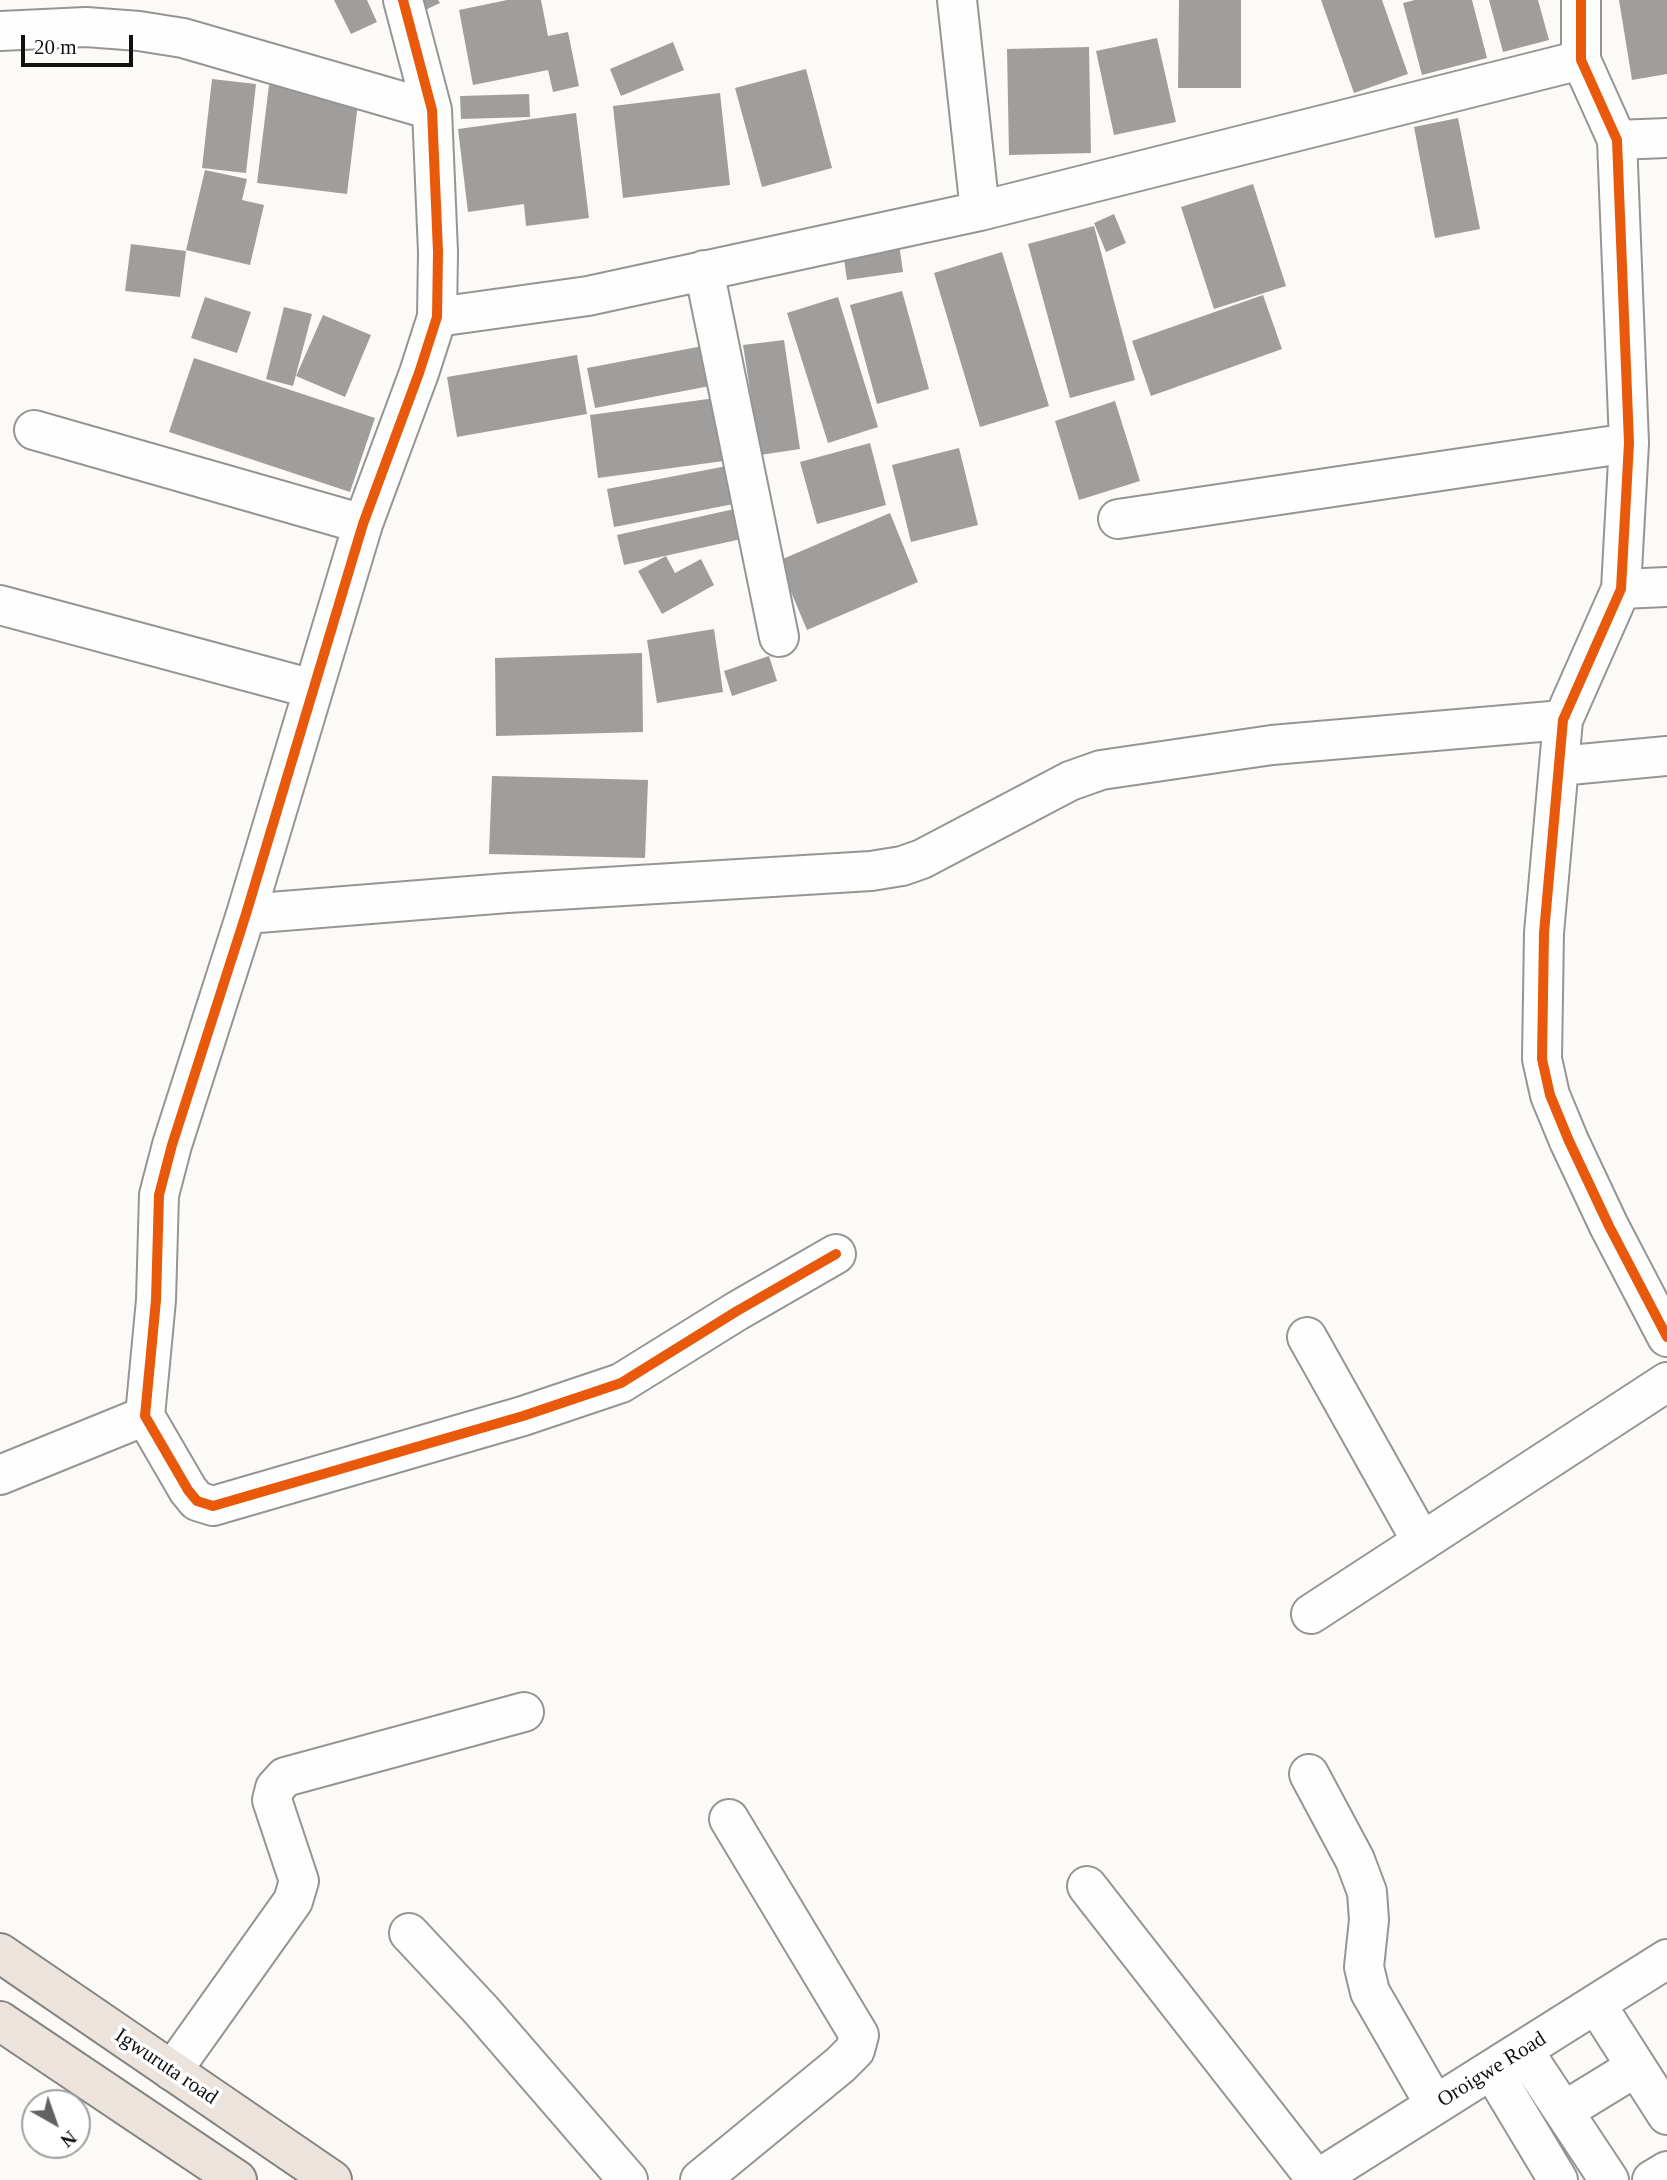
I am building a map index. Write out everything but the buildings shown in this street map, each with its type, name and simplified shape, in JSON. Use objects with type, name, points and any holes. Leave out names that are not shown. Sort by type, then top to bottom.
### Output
[{"type":"main road","name":"Igwuruta road","points":[[0,1954],[332,2180]]},
{"type":"main road","points":[[0,2021],[237,2180]]},
{"type":"street","points":[[403,0],[432,110],[438,252],[437,317],[363,524],[246,914],[172,1145],[159,1195],[156,1300],[145,1416],[188,1490],[197,1501],[213,1506],[523,1416],[621,1383],[836,1254]]},
{"type":"street","points":[[957,0],[980,211]]},
{"type":"street","points":[[1581,0],[1581,60],[1617,140],[1629,443],[1620,589],[1563,720],[1544,933],[1542,1059],[1550,1095],[1569,1141],[1609,1226],[1667,1337]]},
{"type":"street","points":[[0,31],[86,27],[183,37],[432,110]]},
{"type":"street","points":[[437,317],[588,296],[980,211],[1581,60]]},
{"type":"street","points":[[1617,140],[1667,138]]},
{"type":"street","points":[[704,270],[779,637]]},
{"type":"street","points":[[34,430],[363,524]]},
{"type":"street","points":[[1118,519],[1629,443]]},
{"type":"street","points":[[1620,589],[1667,587]]},
{"type":"street","points":[[0,605],[313,689]]},
{"type":"street","points":[[246,914],[507,893],[871,871],[902,866],[922,859],[1070,781],[1101,770],[1272,745],[1563,720]]},
{"type":"street","points":[[1559,766],[1667,756]]},
{"type":"street","points":[[1307,1337],[1422,1542]]},
{"type":"street","points":[[1311,1614],[1667,1382]]},
{"type":"street","points":[[0,1475],[145,1416]]},
{"type":"street","points":[[172,2071],[293,1901],[299,1881],[272,1800],[275,1788],[285,1777],[524,1712]]},
{"type":"street","points":[[1308,1774],[1355,1860],[1367,1892],[1369,1920],[1364,1967],[1370,1992],[1435,2105]]},
{"type":"street","points":[[700,2180],[841,2065],[859,2042],[859,2035],[729,1819]]},
{"type":"street","points":[[1087,1886],[1316,2180]]},
{"type":"street","points":[[409,1933],[481,2010],[628,2180]]},
{"type":"street","name":"Oroigwe Road","points":[[1316,2180],[1667,1960]]},
{"type":"street","points":[[1596,2004],[1667,2115]]},
{"type":"street","points":[[1524,2050],[1609,2180]]},
{"type":"street","points":[[1564,2111],[1636,2067]]},
{"type":"street","points":[[1492,2070],[1558,2180]]},
{"type":"street","points":[[1652,2180],[1667,2171]]},
{"type":"cycle path","points":[[403,0],[432,110],[438,252],[437,317],[363,524],[246,914],[172,1145],[159,1195],[156,1300],[145,1416],[188,1490],[197,1501],[213,1506],[523,1416],[621,1383],[836,1254]]},
{"type":"cycle path","points":[[1581,0],[1581,60],[1617,140],[1629,443],[1621,589],[1563,720],[1544,933],[1542,1059],[1550,1095],[1569,1141],[1609,1226],[1667,1337]]}]
